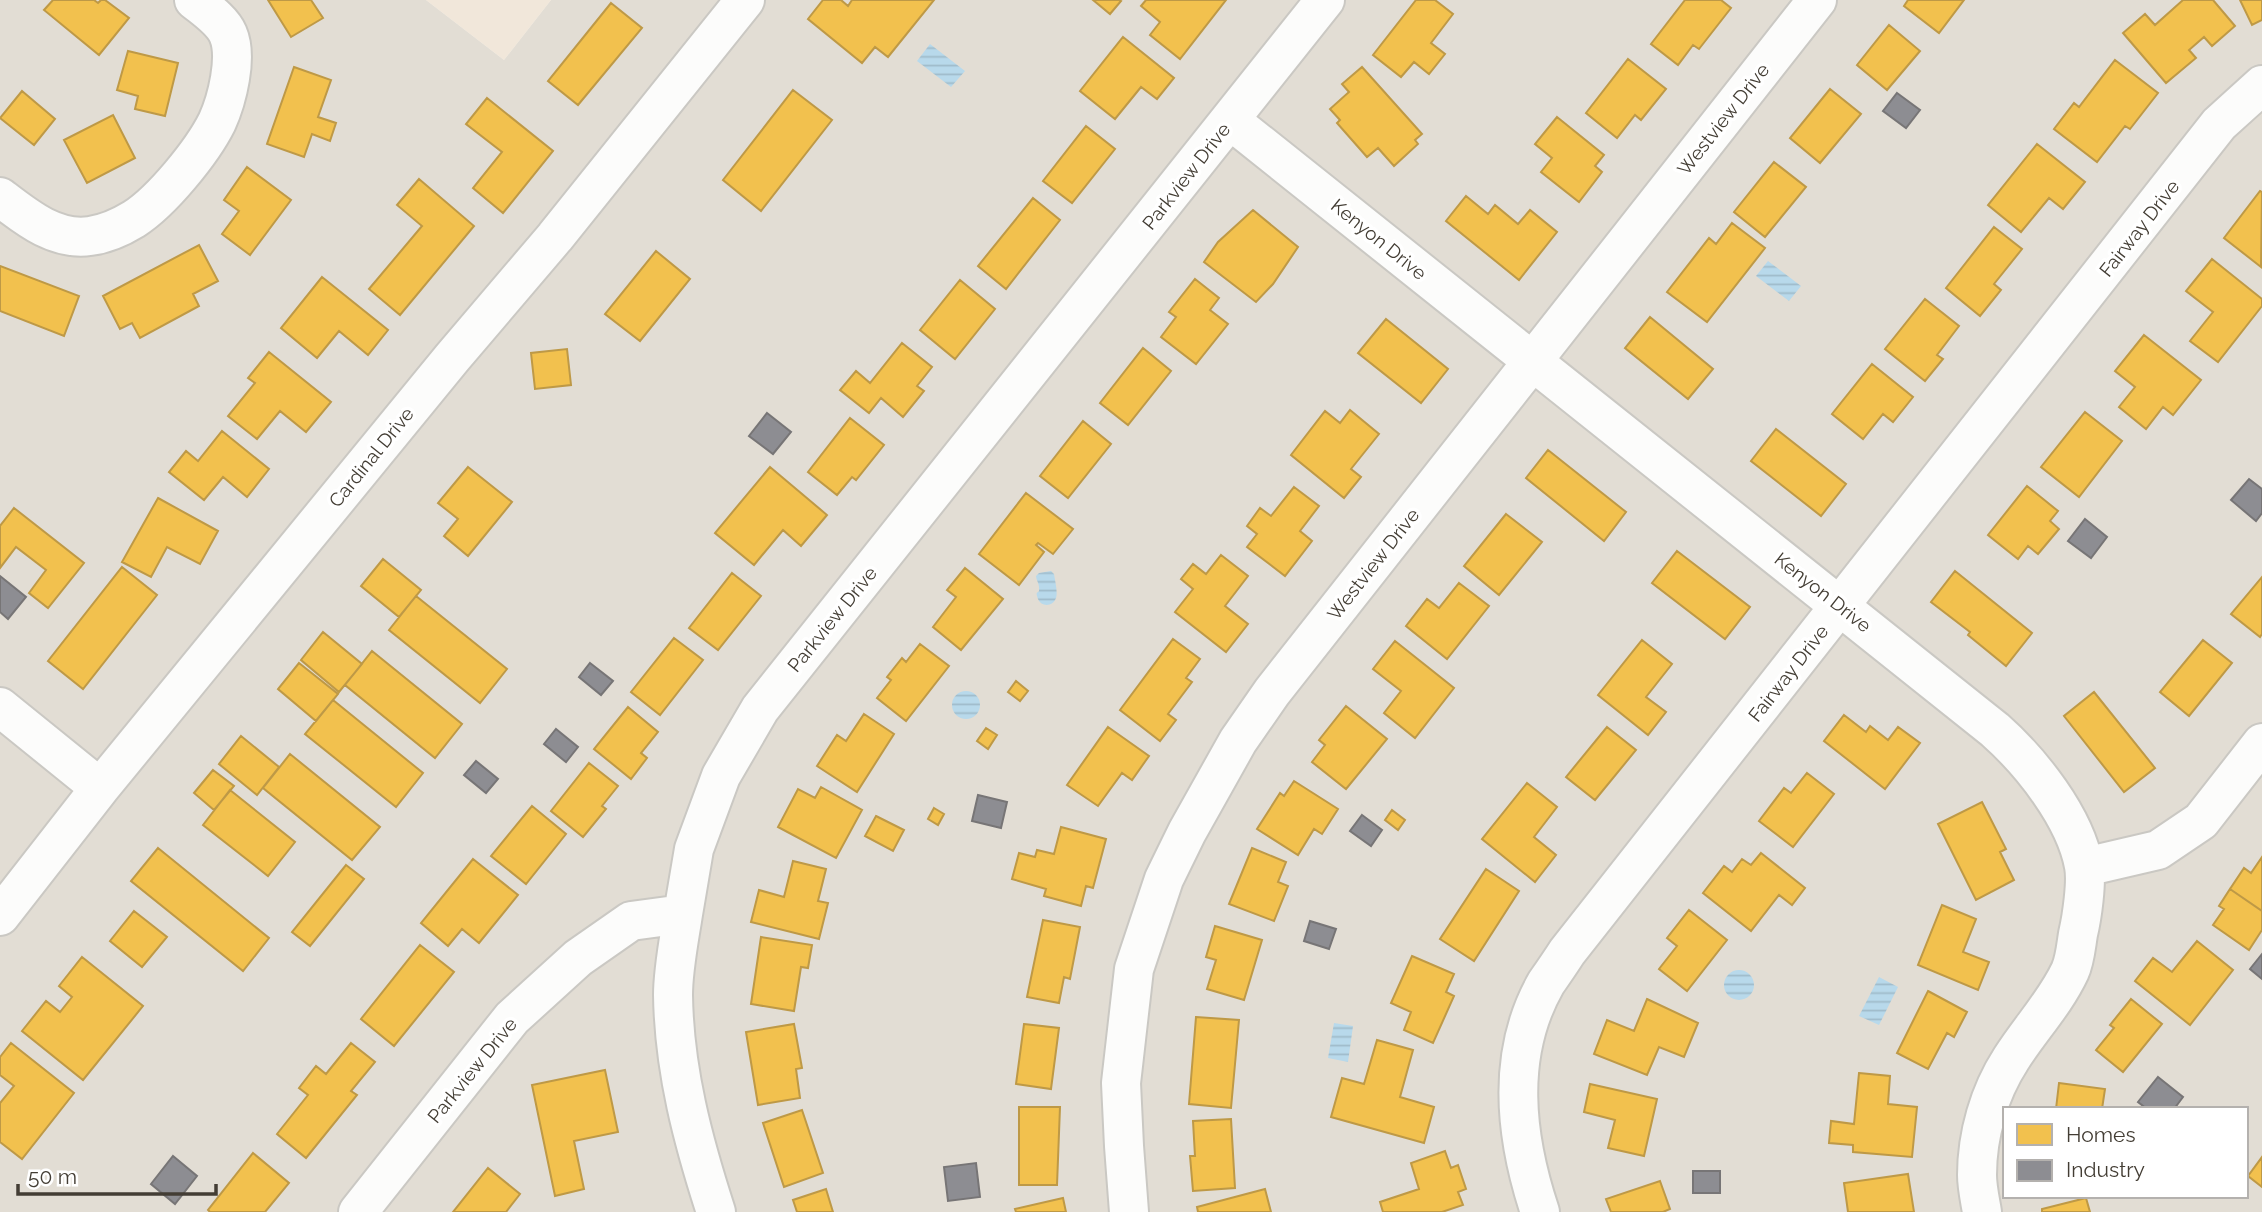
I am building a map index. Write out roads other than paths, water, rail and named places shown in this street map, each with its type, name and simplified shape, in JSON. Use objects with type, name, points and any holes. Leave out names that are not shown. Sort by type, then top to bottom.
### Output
[{"type":"street","points":[[0,197],[49,231],[88,237],[111,231],[135,218],[165,192],[194,157],[217,122],[230,81],[232,57],[228,33],[194,0]]},
{"type":"street","name":"Cardinal Drive","points":[[0,916],[100,788],[452,358],[555,237],[745,0]]},
{"type":"street","name":"Parkview Drive","points":[[358,1212],[512,1018],[569,966],[631,921],[684,914],[694,849],[720,776],[760,709],[1325,0]]},
{"type":"street","name":"Westview Drive","points":[[1129,1212],[1121,1083],[1134,969],[1164,879],[1210,790],[1238,741],[1272,692],[1816,0]]},
{"type":"street","name":"Fairway Drive","points":[[1540,1212],[1531,1185],[1522,1139],[1517,1092],[1522,1046],[1531,1017],[1546,985],[1567,952],[2219,124],[2262,85]]},
{"type":"street","name":"Kenyon Drive","points":[[1230,120],[1995,730],[2021,753],[2043,783],[2069,823],[2085,867],[2082,915],[2071,969],[2042,1017],[2010,1060],[1993,1094],[1982,1126],[1977,1176],[1982,1212]]},
{"type":"street","points":[[0,707],[100,788]]},
{"type":"street","points":[[2085,867],[2158,850],[2200,821],[2262,743]]},
{"type":"street","points":[[684,914],[673,993],[677,1062],[696,1149],[716,1212]]},
{"type":"water","points":[[930,44],[965,71],[951,87],[917,61]]},
{"type":"water","points":[[1768,261],[1801,286],[1789,301],[1756,276]]},
{"type":"water","points":[[1051,571],[1054,574],[1057,596],[1052,603],[1044,605],[1037,596],[1039,587],[1036,576]]},
{"type":"water","points":[[966,691],[976,695],[980,705],[976,715],[966,719],[956,715],[952,705],[956,695]]},
{"type":"water","points":[[1739,970],[1749,975],[1754,985],[1749,995],[1739,1000],[1729,995],[1724,985],[1729,975]]},
{"type":"water","points":[[1879,977],[1898,987],[1879,1025],[1859,1016]]},
{"type":"water","points":[[1334,1023],[1353,1026],[1348,1062],[1328,1058]]}]
